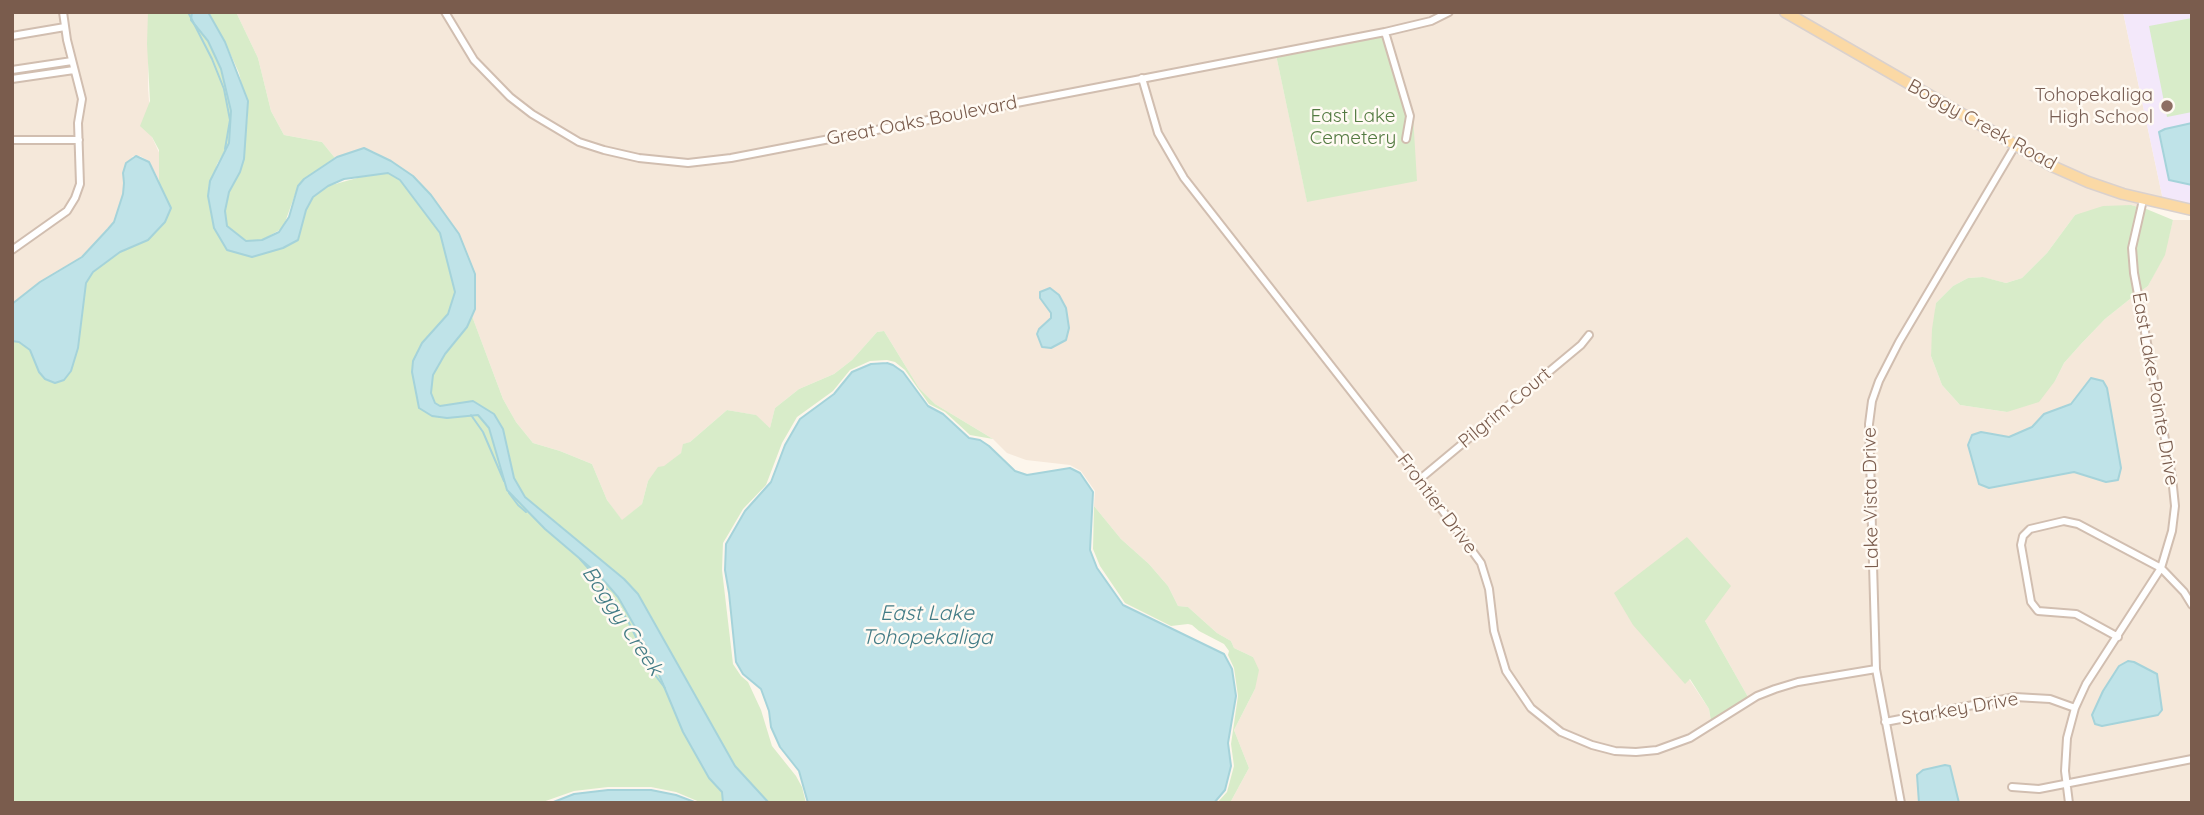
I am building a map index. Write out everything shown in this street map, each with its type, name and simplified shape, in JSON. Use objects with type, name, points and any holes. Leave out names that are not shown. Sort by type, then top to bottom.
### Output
[{"type":"main road","name":"Boggy Creek Road","points":[[1785,12],[2015,146],[2088,182],[2143,200],[2192,211]]},
{"type":"street","points":[[12,250],[63,214],[73,202],[80,184],[78,119],[82,99],[64,12]]},
{"type":"street","name":"Great Oaks Boulevard","points":[[445,12],[474,60],[510,97],[532,114],[579,142],[661,162],[719,160],[1385,32],[1431,21],[1449,12]]},
{"type":"street","points":[[12,36],[65,27]]},
{"type":"street","points":[[1385,32],[1410,116],[1406,139]]},
{"type":"street","points":[[12,70],[72,61]]},
{"type":"street","points":[[12,79],[74,70]]},
{"type":"street","name":"Frontier Drive","points":[[1142,78],[1158,134],[1184,178],[1419,479],[1481,563],[1489,590],[1494,631],[1507,673],[1531,708],[1562,732],[1592,745],[1615,751],[1657,750],[1690,738],[1757,696],[1775,689],[1798,682],[1876,668]]},
{"type":"street","points":[[12,140],[79,141]]},
{"type":"street","name":"Lake Vista Drive","points":[[1901,803],[1876,668],[1869,424],[1872,401],[1899,342],[2015,146]]},
{"type":"street","name":"East Lake Pointe Drive","points":[[2069,803],[2066,783],[2067,738],[2074,708],[2161,568],[2172,531],[2175,506],[2172,477],[2134,273],[2132,248],[2143,200]]},
{"type":"street","name":"Pilgrim Court","points":[[1419,479],[1581,345],[1589,335]]},
{"type":"street","points":[[2118,637],[2076,614],[2038,611],[2031,602],[2021,545],[2023,536],[2030,529],[2064,522],[2078,524],[2161,568],[2184,592],[2192,605]]},
{"type":"street","name":"Starkey Drive","points":[[1885,722],[2015,696],[2050,699],[2074,708]]},
{"type":"street","points":[[2012,787],[2039,789],[2192,759]]},
{"type":"shaded area","points":[[12,12],[60,12],[62,24],[12,33]]},
{"type":"shaded area","points":[[67,12],[148,12],[148,89],[152,137],[161,157],[160,183],[149,161],[133,156],[123,173],[123,194],[114,222],[82,257],[40,282],[12,304],[12,254],[65,217],[78,200],[83,184],[81,123],[85,98],[70,40]]},
{"type":"shaded area","points":[[236,12],[442,12],[472,62],[509,100],[530,117],[579,145],[661,165],[719,163],[1140,82],[1155,134],[1181,181],[1412,475],[1478,564],[1486,590],[1491,631],[1503,673],[1529,710],[1560,735],[1591,748],[1614,754],[1658,753],[1692,741],[1758,699],[1776,692],[1799,685],[1874,672],[1898,803],[1230,803],[1249,768],[1234,730],[1255,689],[1253,657],[1234,648],[1231,641],[1217,633],[1188,607],[1178,606],[1168,586],[1149,564],[1121,539],[1094,506],[1095,491],[1081,471],[1070,465],[1026,460],[1007,453],[993,439],[935,404],[919,388],[884,331],[877,332],[852,360],[834,374],[799,389],[775,408],[770,428],[755,415],[727,410],[690,442],[684,444],[681,453],[648,481],[642,504],[622,521],[607,500],[592,464],[533,443],[516,422],[503,399],[472,316],[475,309],[475,274],[459,234],[431,195],[413,176],[373,151],[335,158],[322,142],[284,135],[271,111],[258,58]]},
{"type":"shaded area","points":[[449,12],[1441,12],[1430,18],[1385,28],[718,157],[688,159],[639,155],[604,147],[581,138],[533,111],[512,95],[476,57]]},
{"type":"shaded area","points":[[1456,12],[1779,12],[2011,147],[1897,340],[1876,379],[1869,400],[1866,424],[1873,666],[1784,682],[1748,697],[1705,621],[1687,537],[1685,683],[1689,679],[1709,709],[1711,721],[1672,742],[1635,749],[1592,742],[1563,729],[1533,705],[1509,670],[1497,630],[1492,589],[1483,561],[1424,480],[1583,348],[1593,335],[1588,331],[1579,342],[1420,474],[1186,176],[1161,132],[1146,81],[1276,55],[1307,201],[1411,109],[1389,34],[1432,24]]},
{"type":"shaded area","points":[[1792,12],[2123,12],[2163,200],[2124,191],[2054,163]]},
{"type":"shaded area","name":"Tohopekaliga High School","points":[[2123,12],[2192,12],[2192,204],[2163,200]]},
{"type":"shaded area","points":[[63,31],[68,58],[12,66],[12,40]]},
{"type":"shaded area","points":[[72,74],[79,99],[75,118],[76,137],[12,137],[12,82]]},
{"type":"shaded area","points":[[12,144],[76,144],[77,183],[72,196],[61,211],[12,246]]},
{"type":"shaded area","points":[[2016,150],[2139,203],[2138,207],[2131,205],[2075,215],[2047,253],[2022,278],[2006,283],[1982,277],[1968,278],[1953,286],[1936,303],[1931,356],[1942,385],[1960,405],[2007,412],[2055,381],[2064,363],[2081,344],[2105,319],[2135,295],[2169,478],[2172,506],[2169,530],[2159,564],[2079,520],[2063,518],[2039,523],[2028,526],[2020,534],[2018,546],[2028,603],[2035,613],[2075,618],[2113,638],[2073,704],[2050,695],[2015,693],[1888,718],[1879,668],[1878,644],[1872,424],[1875,402],[1902,344]]},
{"type":"shaded area","points":[[2173,220],[2192,220],[2192,599],[2187,590],[2165,568],[2175,532],[2178,506],[2141,291],[2148,286],[2164,255]]},
{"type":"shaded area","points":[[2064,525],[2078,527],[2157,570],[2117,632],[2077,611],[2039,608],[2034,601],[2024,546],[2025,538],[2032,532]]},
{"type":"shaded area","points":[[2162,574],[2182,594],[2192,612],[2192,755],[2068,779],[2070,739],[2077,710],[2089,686]]},
{"type":"shaded area","points":[[2016,700],[2050,702],[2071,710],[2064,738],[2062,780],[2039,785],[2009,783],[2008,789],[2027,793],[2063,787],[2066,803],[1904,803],[1889,725]]},
{"type":"shaded area","points":[[2192,762],[2192,803],[2072,803],[2069,786]]},
{"type":"green space","points":[[148,12],[192,12],[191,20],[208,41],[221,69],[231,111],[232,130],[229,144],[217,164],[208,196],[214,228],[227,250],[252,257],[283,248],[298,240],[305,210],[313,197],[328,186],[368,175],[388,173],[400,180],[440,233],[455,292],[448,314],[422,343],[417,401],[447,418],[478,415],[489,428],[507,490],[545,529],[599,575],[618,597],[722,792],[723,803],[702,803],[676,792],[651,787],[608,787],[574,791],[540,803],[12,803],[12,341],[19,342],[30,350],[93,271],[120,252],[148,240],[171,208],[159,184],[159,150],[152,137],[140,126],[150,101]]},
{"type":"green space","points":[[208,12],[236,12],[258,58],[271,111],[284,135],[322,142],[335,158],[304,179],[298,186],[283,228],[262,240],[246,242],[227,226],[225,211],[229,192],[244,159],[248,111],[239,73]]},
{"type":"green space","points":[[2192,18],[2192,112],[2167,117],[2149,26]]},
{"type":"green space","name":"East Lake Cemetery","points":[[1389,34],[1413,115],[1417,181],[1307,202],[1276,55]]},
{"type":"green space","points":[[2103,206],[2138,207],[2129,248],[2135,295],[2105,319],[2081,344],[2064,363],[2055,381],[2039,402],[2007,412],[1960,405],[1942,385],[1931,356],[1936,303],[1953,286],[1968,278],[1983,277],[2006,283],[2022,278],[2047,253],[2075,215]]},
{"type":"green space","points":[[2144,208],[2173,220],[2165,255],[2148,286],[2141,291],[2135,248]]},
{"type":"green space","points":[[472,316],[503,399],[516,422],[533,443],[592,464],[607,500],[622,520],[642,504],[648,481],[658,467],[664,466],[681,453],[683,444],[690,442],[727,410],[756,415],[770,428],[775,408],[799,389],[834,374],[852,360],[877,332],[884,331],[919,388],[935,404],[993,439],[970,435],[945,412],[929,404],[905,370],[895,362],[870,361],[850,370],[833,391],[797,417],[782,443],[766,485],[743,509],[723,543],[722,570],[733,664],[748,682],[761,710],[772,746],[796,776],[806,803],[769,803],[735,766],[638,594],[624,579],[525,497],[514,478],[503,429],[494,414],[435,403],[431,393],[433,375]]},
{"type":"green space","points":[[1094,506],[1121,539],[1149,564],[1168,586],[1178,606],[1188,607],[1217,633],[1231,641],[1234,648],[1253,657],[1259,670],[1255,689],[1234,730],[1249,768],[1230,803],[1217,803],[1227,792],[1234,766],[1231,744],[1238,696],[1229,651],[1224,644],[1192,625],[1171,626],[1125,603],[1100,566],[1093,549]]},
{"type":"green space","points":[[1687,537],[1731,586],[1705,621],[1748,697],[1711,721],[1709,709],[1690,679],[1685,684],[1633,625],[1614,593]]},
{"type":"water","points":[[192,12],[208,12],[225,42],[248,101],[244,159],[229,192],[225,211],[227,226],[246,241],[262,240],[279,232],[289,217],[298,186],[304,179],[337,157],[364,148],[391,161],[413,176],[431,195],[459,234],[475,274],[475,309],[467,327],[445,354],[433,375],[431,393],[435,403],[440,406],[473,401],[494,414],[503,429],[514,478],[525,497],[624,579],[638,594],[735,766],[769,803],[723,803],[722,792],[709,778],[683,732],[650,653],[618,597],[599,575],[545,529],[507,490],[489,428],[478,415],[447,418],[432,416],[419,408],[412,372],[413,361],[422,343],[448,314],[455,292],[440,233],[400,180],[388,173],[344,179],[313,197],[306,210],[298,240],[283,248],[252,257],[227,250],[214,228],[208,196],[210,181],[229,143],[231,111],[221,69],[208,41],[191,20]]},
{"type":"water","points":[[2192,123],[2192,185],[2169,180],[2159,132]]},
{"type":"water","points":[[136,156],[149,162],[171,208],[165,222],[148,240],[120,252],[93,272],[86,283],[78,348],[71,371],[64,380],[55,383],[45,379],[39,372],[30,350],[19,342],[12,341],[12,304],[40,282],[82,257],[114,222],[123,194],[126,163]]},
{"type":"water","points":[[1050,288],[1059,295],[1066,308],[1069,328],[1066,340],[1051,348],[1042,347],[1037,334],[1051,318],[1051,313],[1040,298],[1040,292]]},
{"type":"water","name":"East Lake Tohopekaliga","points":[[887,363],[903,372],[928,406],[943,414],[969,438],[980,440],[989,446],[1015,471],[1027,475],[1070,468],[1080,473],[1093,492],[1090,550],[1097,568],[1123,605],[1224,654],[1232,669],[1236,696],[1228,743],[1231,766],[1225,790],[1214,803],[808,803],[799,771],[780,747],[771,727],[769,711],[761,689],[743,674],[736,662],[725,570],[726,544],[745,511],[771,482],[785,445],[800,419],[834,394],[852,372],[871,364]]},
{"type":"water","points":[[2091,378],[2103,381],[2107,388],[2121,468],[2118,480],[2106,482],[2074,472],[1989,488],[1979,484],[1968,445],[1972,435],[1981,432],[2009,437],[2032,427],[2044,414],[2071,404]]},
{"type":"water","points":[[2128,661],[2157,674],[2162,710],[2158,715],[2102,726],[2095,724],[2092,715],[2103,691],[2119,666]]},
{"type":"water","points":[[1950,766],[1959,803],[1919,803],[1917,775],[1923,770]]},
{"type":"water","points":[[608,790],[651,790],[697,803],[551,803],[574,794]]},
{"type":"waterway","name":"Boggy Creek","points":[[188,12],[224,89],[230,120],[225,149]]},
{"type":"waterway","name":"Boggy Creek","points":[[471,415],[483,432],[504,481]]},
{"type":"waterway","name":"Boggy Creek","points":[[509,493],[526,512]]},
{"type":"waterway","name":"Boggy Creek","points":[[580,559],[606,588],[628,621],[655,675],[665,688]]},
{"type":"place","name":"Tohopekaliga High School","points":[[2167,106]]}]
